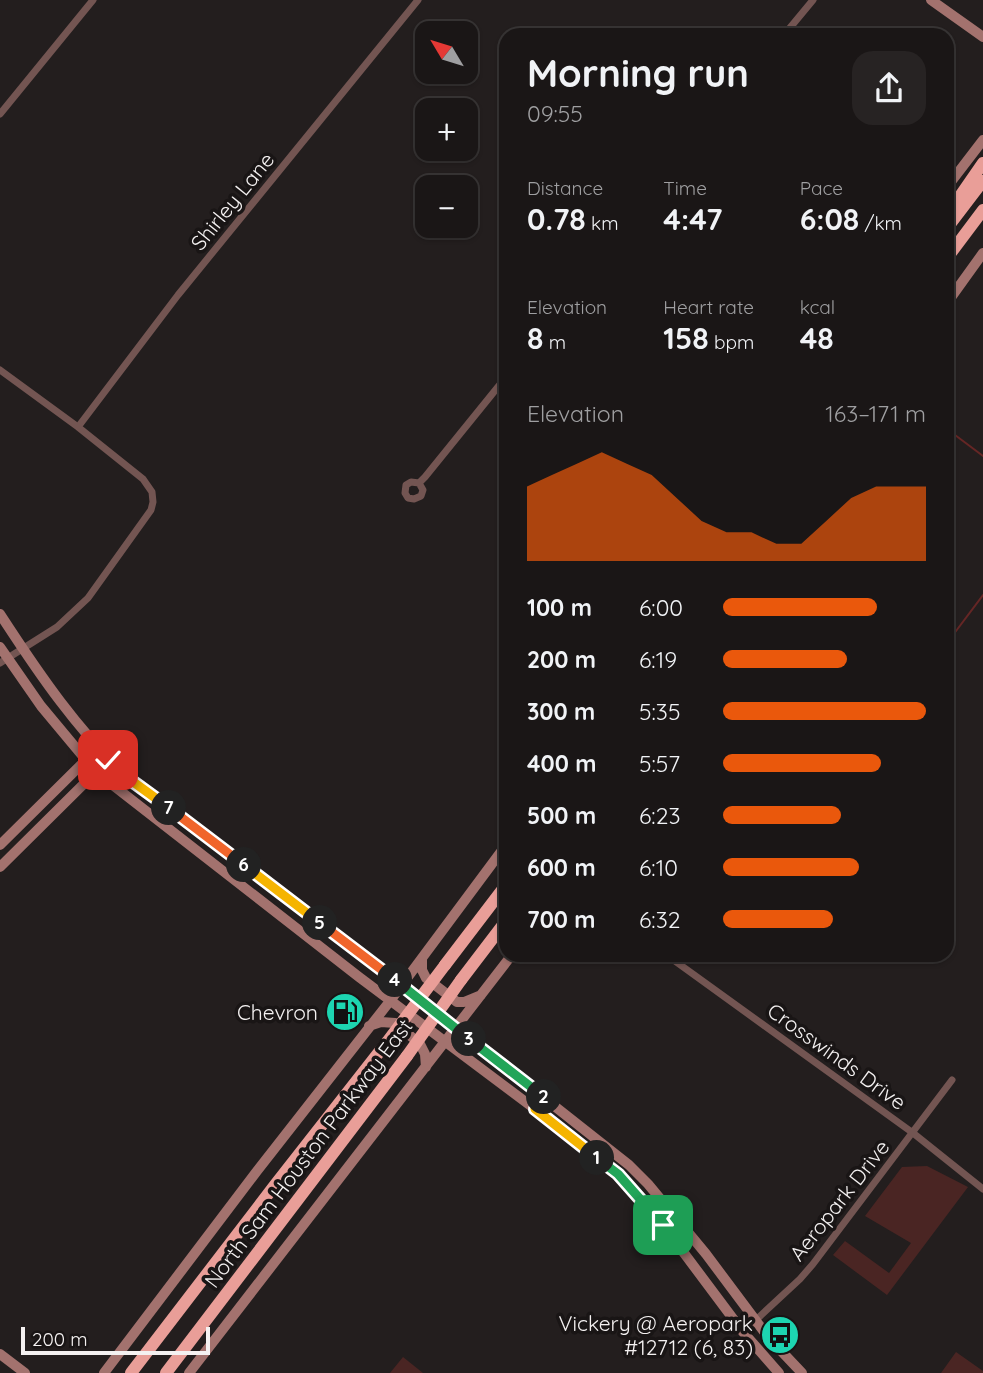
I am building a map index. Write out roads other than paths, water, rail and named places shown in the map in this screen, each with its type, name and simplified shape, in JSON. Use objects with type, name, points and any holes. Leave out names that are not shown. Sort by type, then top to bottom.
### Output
[{"type":"highway","points":[[954,205],[983,163]]},
{"type":"highway","points":[[954,219],[983,181]]},
{"type":"highway","points":[[954,249],[983,210]]},
{"type":"highway","points":[[954,257],[983,222]]},
{"type":"highway","name":"North Sam Houston Parkway East","points":[[131,1373],[499,894]]},
{"type":"highway","name":"North Sam Houston Parkway East","points":[[166,1373],[407,1056],[499,930]]},
{"type":"highway","points":[[177,1373],[308,1187]]},
{"type":"main road","points":[[931,0],[944,4],[983,37]]},
{"type":"main road","points":[[954,178],[983,140]]},
{"type":"main road","points":[[954,293],[983,253]]},
{"type":"main road","points":[[0,614],[75,722],[108,760],[401,985],[629,1165],[706,1254],[768,1337],[802,1373]]},
{"type":"main road","points":[[0,647],[4,660],[96,772],[618,1174],[663,1225],[743,1332],[779,1373]]},
{"type":"main road","points":[[0,845],[98,748]]},
{"type":"main road","points":[[0,867],[108,760]]},
{"type":"main road","points":[[158,820],[167,807]]},
{"type":"main road","points":[[12,833],[23,844]]},
{"type":"main road","name":"North Sam Houston Parkway East","points":[[104,1373],[390,1001],[499,854]]},
{"type":"main road","points":[[232,879],[243,864]]},
{"type":"main road","points":[[422,957],[422,970],[426,978],[457,1002],[481,995]]},
{"type":"main road","name":"North Sam Houston Parkway East","points":[[189,1373],[506,962]]},
{"type":"main road","points":[[369,1026],[381,1022],[395,1023],[420,1044],[425,1054],[426,1066]]},
{"type":"main road","points":[[535,1109],[545,1098]]},
{"type":"main road","points":[[663,1225],[674,1217]]},
{"type":"main road","points":[[0,1354],[25,1373]]},
{"type":"street","points":[[0,114],[93,0]]},
{"type":"street","name":"Shirley Lane","points":[[78,427],[178,295],[418,0]]},
{"type":"street","points":[[790,28],[813,0]]},
{"type":"street","points":[[0,370],[143,479],[152,492],[153,502],[151,510],[88,598],[57,627],[4,660]]},
{"type":"street","points":[[419,483],[499,386]]},
{"type":"street","name":"Crosswinds Drive","points":[[676,962],[913,1133],[983,1189]]},
{"type":"street","name":"Aeropark Drive","points":[[743,1332],[800,1279],[953,1080]]},
{"type":"waterway","points":[[954,434],[983,456]]},
{"type":"waterway","points":[[954,634],[983,595]]},
{"type":"place","name":"Chevron","points":[[345,1012]]},
{"type":"place","name":"Vickery @ Aeropark #12712 (6, 83)","points":[[780,1335]]}]
